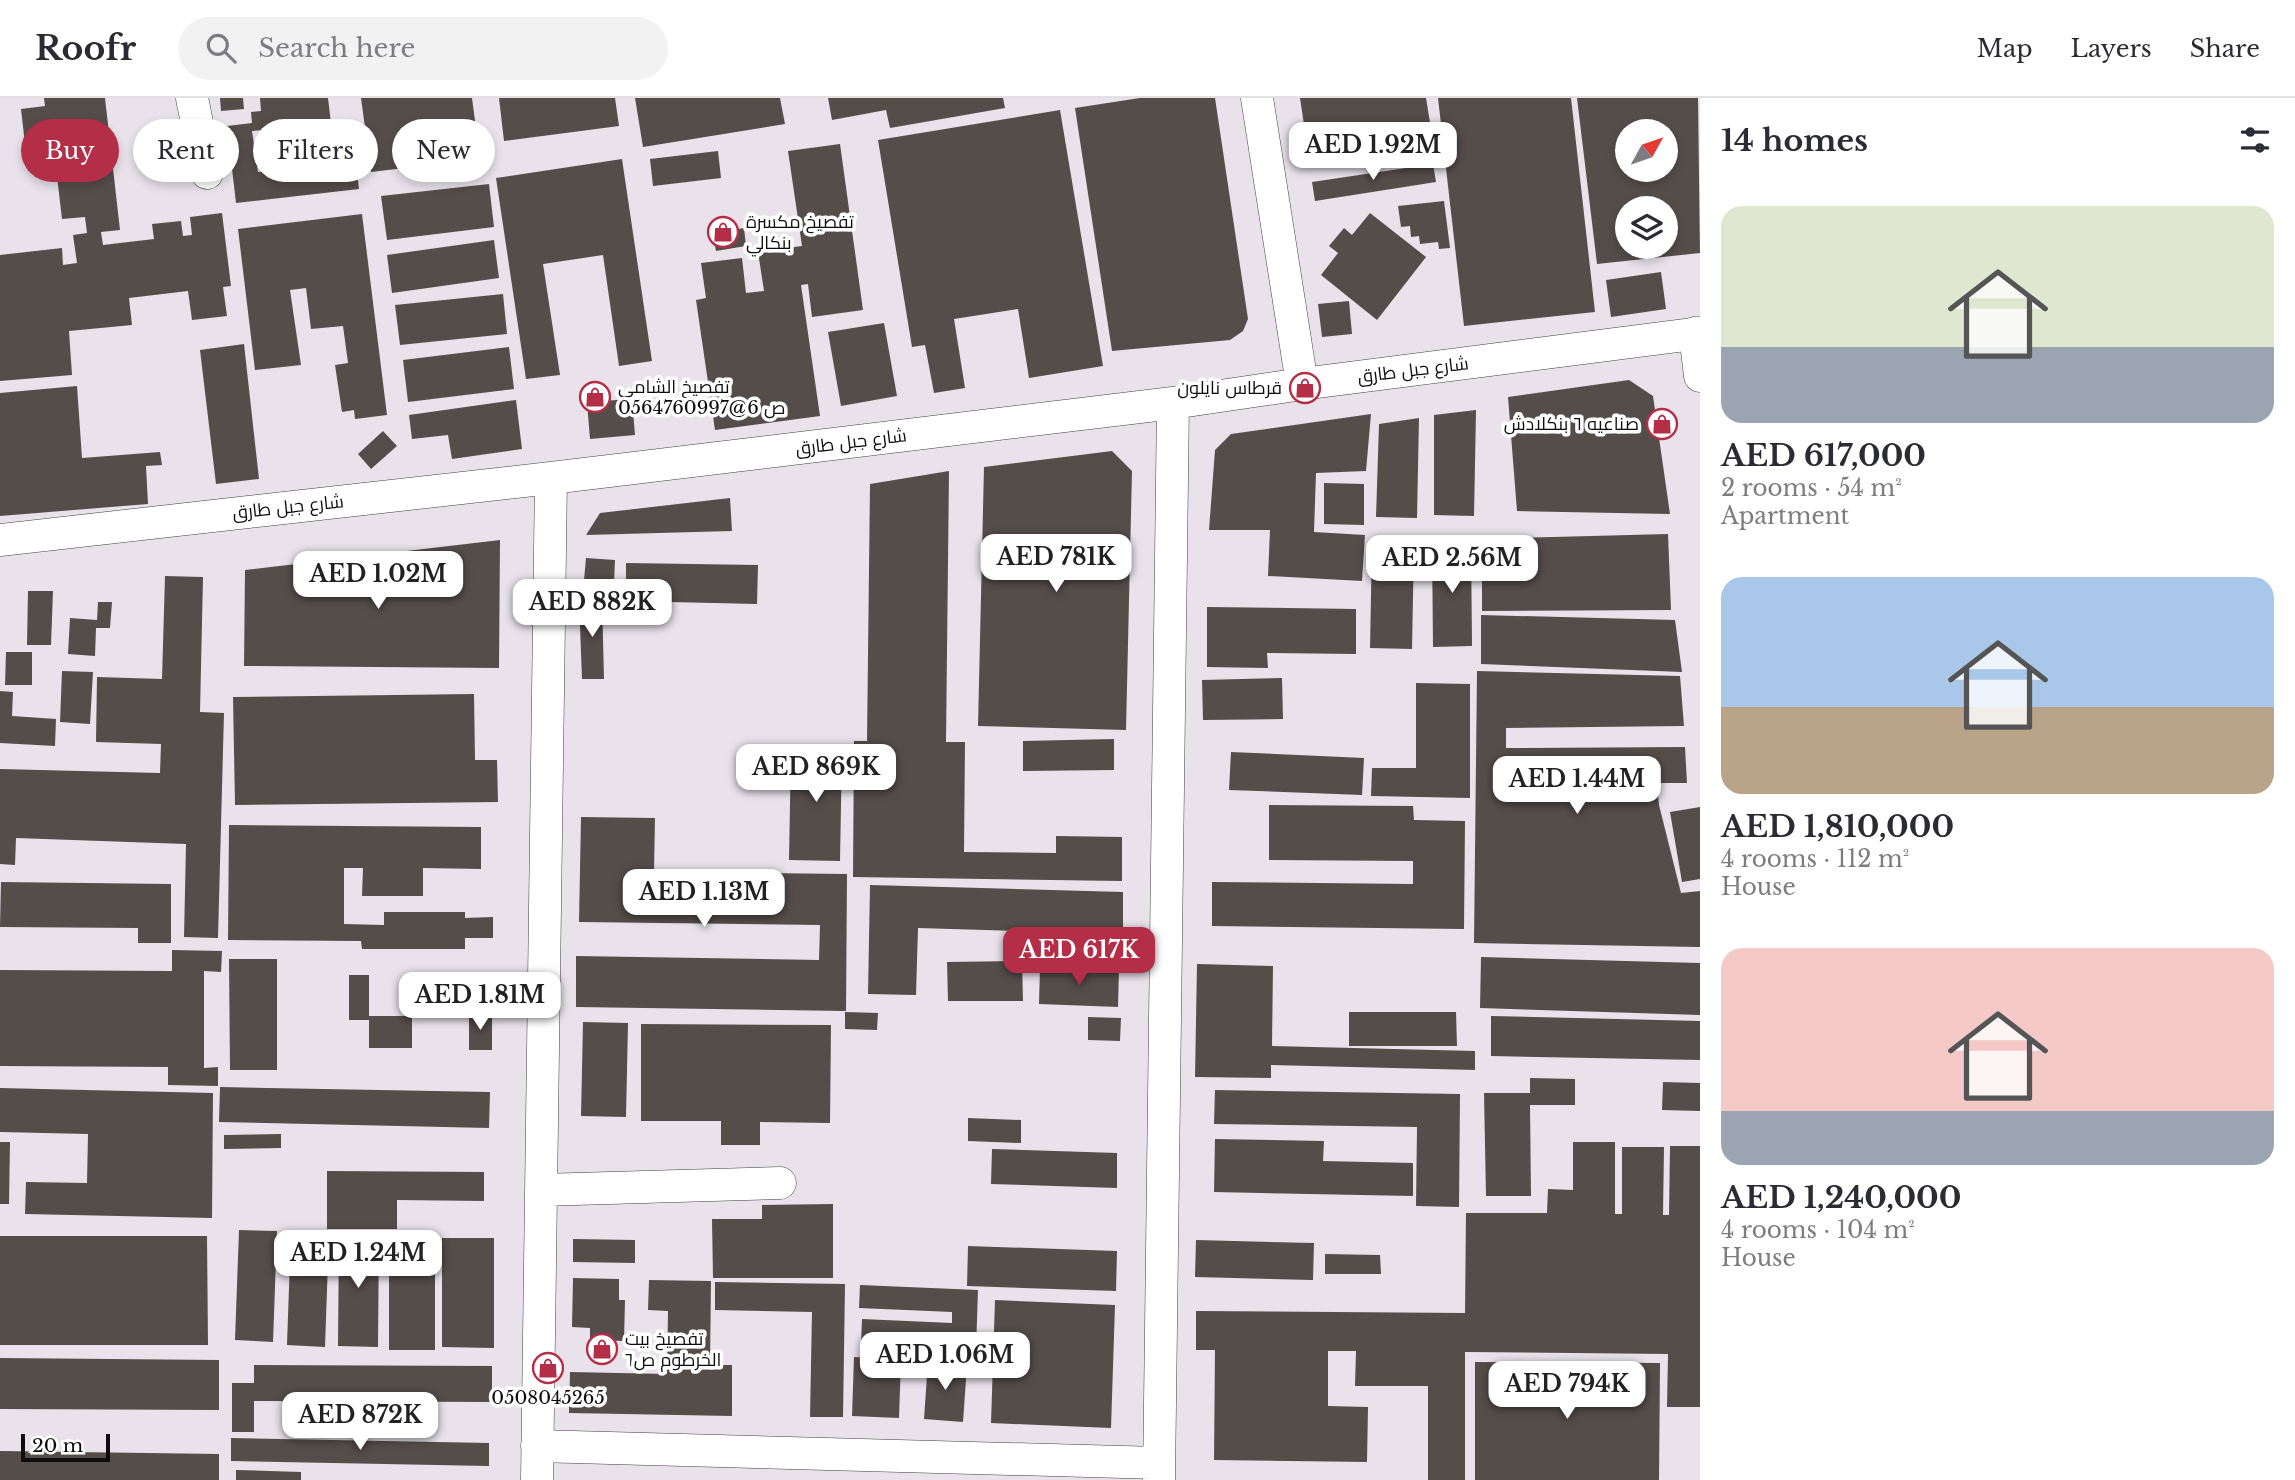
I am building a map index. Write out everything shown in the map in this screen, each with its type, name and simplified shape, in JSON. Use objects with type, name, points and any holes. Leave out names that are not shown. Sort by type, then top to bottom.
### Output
[{"type":"street","points":[[192,98],[196,119]]},
{"type":"street","points":[[1257,98],[1302,384]]},
{"type":"street","points":[[1698,333],[1700,376]]},
{"type":"street","name":"شارع جبل طارق","points":[[0,540],[551,478],[1173,403],[1698,333]]},
{"type":"street","points":[[537,1446],[1159,1472],[1173,403]]},
{"type":"street","points":[[537,1480],[551,478]]},
{"type":"street","points":[[541,1190],[780,1183]]},
{"type":"shaded area","points":[[0,98],[1700,98],[1700,1480],[0,1480]]},
{"type":"building","points":[[44,98],[105,98],[107,119],[22,119],[21,109],[45,106]]},
{"type":"building","points":[[220,98],[243,98],[244,109],[221,111]]},
{"type":"building","points":[[260,98],[328,98],[330,119],[253,119],[253,182],[358,182],[359,189],[236,203],[234,182],[239,182],[239,125],[252,123],[251,112],[261,111]]},
{"type":"building","points":[[361,98],[472,98],[475,119],[392,119],[392,169],[378,171],[378,119],[364,119]]},
{"type":"building","points":[[499,98],[615,98],[619,126],[504,141]]},
{"type":"building","points":[[635,98],[780,98],[785,124],[643,147]]},
{"type":"building","points":[[828,98],[1003,98],[1005,108],[890,128],[886,110],[832,120]]},
{"type":"building","points":[[1140,98],[1215,98],[1248,319],[1243,331],[1230,340],[1112,351],[1075,108]]},
{"type":"building","points":[[1300,98],[1426,98],[1434,147],[1310,165]]},
{"type":"building","points":[[1438,98],[1571,98],[1595,312],[1464,326]]},
{"type":"building","points":[[1577,98],[1698,98],[1700,253],[1678,255],[1678,196],[1615,196],[1615,259],[1644,259],[1597,264]]},
{"type":"building","points":[[1060,110],[1103,366],[1029,378],[1018,309],[954,319],[965,388],[934,393],[925,345],[912,347],[878,140]]},
{"type":"building","points":[[840,144],[863,310],[812,317],[808,284],[801,285],[820,416],[715,430],[696,300],[706,298],[701,263],[742,258],[746,293],[764,291],[758,252],[802,246],[788,151]]},
{"type":"building","points":[[718,151],[721,178],[653,186],[650,159]]},
{"type":"building","points":[[622,159],[652,361],[619,366],[603,255],[543,264],[560,375],[526,379],[496,178]]},
{"type":"building","points":[[1433,164],[1436,182],[1315,201],[1312,182]]},
{"type":"building","points":[[58,182],[115,182],[120,230],[101,232],[103,245],[154,239],[152,224],[181,221],[183,236],[192,235],[190,217],[222,213],[231,286],[223,287],[227,316],[192,320],[188,291],[129,298],[132,325],[69,331],[72,375],[0,381],[0,255],[62,248],[63,265],[77,263],[73,235],[87,233],[85,217],[62,219]]},
{"type":"building","points":[[489,184],[494,227],[387,240],[381,196]]},
{"type":"building","points":[[1444,201],[1450,248],[1439,249],[1438,242],[1420,244],[1419,236],[1411,237],[1410,226],[1401,227],[1398,206]]},
{"type":"building","points":[[1370,213],[1426,257],[1377,320],[1321,275],[1338,253],[1329,246],[1344,228],[1352,235]]},
{"type":"building","points":[[362,214],[387,415],[355,419],[354,410],[342,412],[335,365],[348,363],[343,326],[311,329],[306,288],[290,290],[301,365],[255,370],[238,229]]},
{"type":"building","points":[[744,228],[746,246],[716,251],[713,233]]},
{"type":"building","points":[[494,240],[499,278],[392,293],[387,255]]},
{"type":"building","points":[[1661,272],[1666,309],[1611,317],[1606,280]]},
{"type":"building","points":[[503,294],[507,334],[400,345],[395,305]]},
{"type":"building","points":[[1349,301],[1352,334],[1322,337],[1318,304]]},
{"type":"building","points":[[884,323],[897,396],[841,406],[828,332]]},
{"type":"building","points":[[244,344],[259,479],[216,484],[200,350]]},
{"type":"building","points":[[509,347],[514,389],[408,402],[403,360]]},
{"type":"building","points":[[1629,380],[1653,396],[1670,514],[1517,511],[1508,397]]},
{"type":"building","points":[[77,386],[82,458],[160,452],[162,465],[146,466],[148,504],[0,516],[0,393]]},
{"type":"building","points":[[632,399],[635,435],[590,439],[587,402]]},
{"type":"building","points":[[516,400],[522,449],[452,459],[448,435],[412,439],[409,415]]},
{"type":"building","points":[[1476,410],[1474,516],[1434,515],[1434,415]]},
{"type":"building","points":[[1371,414],[1366,471],[1316,473],[1314,532],[1365,535],[1362,581],[1268,576],[1270,530],[1209,530],[1215,450],[1231,434]]},
{"type":"building","points":[[1419,418],[1417,518],[1376,517],[1379,424]]},
{"type":"building","points":[[383,431],[397,446],[371,469],[358,454]]},
{"type":"building","points":[[1112,451],[1132,471],[1126,730],[978,726],[984,467]]},
{"type":"building","points":[[949,471],[946,742],[965,742],[964,852],[1056,853],[1056,836],[1122,837],[1122,881],[853,877],[854,741],[867,741],[870,484]]},
{"type":"building","points":[[1324,483],[1364,484],[1364,525],[1324,524]]},
{"type":"building","points":[[730,498],[732,531],[586,535],[600,513]]},
{"type":"building","points":[[1668,534],[1671,610],[1482,611],[1482,539]]},
{"type":"building","points":[[500,540],[499,668],[244,666],[245,570]]},
{"type":"building","points":[[1372,542],[1414,543],[1412,649],[1370,648]]},
{"type":"building","points":[[1432,543],[1471,544],[1472,646],[1433,647]]},
{"type":"building","points":[[586,558],[615,560],[614,583],[584,580]]},
{"type":"building","points":[[626,563],[758,565],[757,604],[626,601]]},
{"type":"building","points":[[165,576],[203,577],[200,712],[224,713],[218,938],[184,937],[186,844],[16,838],[15,865],[0,864],[0,769],[160,773],[161,744],[96,742],[97,677],[162,679]]},
{"type":"building","points":[[28,591],[53,591],[51,645],[27,645]]},
{"type":"building","points":[[579,600],[602,600],[604,679],[582,679]]},
{"type":"building","points":[[98,602],[112,602],[110,628],[96,628],[95,656],[68,654],[70,618],[97,620]]},
{"type":"building","points":[[1207,607],[1356,609],[1356,654],[1267,653],[1268,668],[1207,667]]},
{"type":"building","points":[[1481,615],[1675,620],[1682,672],[1481,664]]},
{"type":"building","points":[[6,652],[32,652],[32,685],[5,685]]},
{"type":"building","points":[[62,671],[93,672],[90,724],[60,722]]},
{"type":"building","points":[[1477,671],[1680,676],[1684,726],[1506,728],[1506,748],[1685,747],[1687,783],[1657,783],[1659,805],[1681,893],[1700,891],[1700,947],[1474,943]]},
{"type":"building","points":[[1282,678],[1283,719],[1203,720],[1202,680]]},
{"type":"building","points":[[1416,683],[1470,684],[1470,798],[1371,796],[1372,768],[1416,768]]},
{"type":"building","points":[[0,691],[13,692],[12,716],[56,719],[55,746],[0,743]]},
{"type":"building","points":[[474,694],[475,760],[497,760],[498,802],[235,805],[233,697]]},
{"type":"building","points":[[1114,739],[1114,770],[1023,771],[1023,741]]},
{"type":"building","points":[[791,748],[842,749],[840,861],[789,860]]},
{"type":"building","points":[[1231,752],[1364,758],[1362,795],[1229,790]]},
{"type":"building","points":[[1269,805],[1413,806],[1414,820],[1465,821],[1464,929],[1212,926],[1212,882],[1413,884],[1413,861],[1269,860]]},
{"type":"building","points":[[1700,807],[1700,879],[1682,882],[1670,812]]},
{"type":"building","points":[[581,817],[655,818],[654,872],[847,874],[846,1011],[576,1007],[576,956],[819,960],[820,925],[579,922]]},
{"type":"building","points":[[229,825],[481,827],[481,869],[423,868],[423,896],[362,896],[363,868],[344,868],[344,924],[384,925],[384,912],[465,912],[465,918],[493,917],[493,938],[465,938],[465,949],[362,949],[361,941],[228,940]]},
{"type":"building","points":[[1,882],[171,884],[171,943],[138,943],[138,928],[0,927]]},
{"type":"building","points":[[870,885],[1123,892],[1123,934],[918,928],[916,995],[868,994]]},
{"type":"building","points":[[172,950],[222,951],[221,972],[204,971],[204,1068],[218,1067],[218,1086],[168,1085],[168,1067],[0,1066],[0,970],[172,971]]},
{"type":"building","points":[[1481,957],[1700,963],[1700,1015],[1480,1008]]},
{"type":"building","points":[[229,959],[277,959],[277,1070],[230,1070]]},
{"type":"building","points":[[1022,961],[1023,1001],[948,1001],[947,962]]},
{"type":"building","points":[[1197,964],[1273,966],[1272,1046],[1475,1051],[1475,1070],[1271,1065],[1271,1078],[1195,1077]]},
{"type":"building","points":[[1040,967],[1119,969],[1118,1007],[1039,1004]]},
{"type":"building","points":[[349,975],[369,975],[369,1016],[412,1016],[412,1048],[369,1048],[369,1020],[349,1020]]},
{"type":"building","points":[[845,1012],[878,1013],[877,1030],[845,1029]]},
{"type":"building","points":[[1349,1012],[1456,1012],[1457,1046],[1349,1046]]},
{"type":"building","points":[[469,1014],[492,1015],[492,1050],[469,1050]]},
{"type":"building","points":[[1491,1016],[1700,1021],[1700,1060],[1491,1056]]},
{"type":"building","points":[[1088,1017],[1121,1018],[1120,1041],[1088,1040]]},
{"type":"building","points":[[583,1022],[628,1023],[626,1117],[581,1116]]},
{"type":"building","points":[[641,1024],[831,1025],[830,1123],[760,1122],[760,1145],[721,1145],[721,1121],[641,1121]]},
{"type":"building","points":[[1530,1078],[1575,1079],[1575,1105],[1530,1105],[1531,1196],[1486,1196],[1484,1093],[1530,1093]]},
{"type":"building","points":[[1663,1082],[1700,1083],[1700,1111],[1662,1110]]},
{"type":"building","points":[[220,1087],[490,1092],[489,1128],[219,1122]]},
{"type":"building","points":[[0,1088],[213,1093],[212,1218],[25,1214],[26,1182],[87,1183],[88,1134],[0,1132]]},
{"type":"building","points":[[1215,1090],[1460,1094],[1459,1207],[1416,1206],[1417,1127],[1214,1124]]},
{"type":"building","points":[[968,1118],[1021,1120],[1021,1143],[968,1141]]},
{"type":"building","points":[[281,1134],[281,1148],[224,1149],[224,1135]]},
{"type":"building","points":[[1215,1139],[1324,1141],[1323,1161],[1413,1163],[1413,1196],[1214,1192]]},
{"type":"building","points":[[0,1142],[10,1142],[9,1204],[0,1204]]},
{"type":"building","points":[[1573,1142],[1615,1142],[1615,1214],[1622,1214],[1622,1147],[1664,1147],[1663,1215],[1669,1215],[1670,1146],[1700,1146],[1700,1407],[1667,1407],[1668,1354],[1465,1352],[1465,1480],[1428,1480],[1428,1386],[1355,1386],[1356,1351],[1328,1351],[1328,1406],[1368,1407],[1367,1462],[1214,1460],[1215,1350],[1196,1350],[1196,1311],[1465,1313],[1466,1213],[1547,1213],[1548,1189],[1573,1190]]},
{"type":"building","points":[[992,1149],[1117,1153],[1117,1188],[991,1184]]},
{"type":"building","points":[[327,1171],[484,1172],[484,1201],[397,1200],[397,1229],[327,1229]]},
{"type":"building","points":[[833,1204],[833,1278],[713,1278],[712,1219],[762,1219],[762,1205]]},
{"type":"building","points":[[239,1230],[277,1231],[273,1342],[235,1340]]},
{"type":"building","points":[[291,1231],[329,1233],[325,1347],[287,1345]]},
{"type":"building","points":[[339,1233],[379,1234],[378,1347],[338,1346]]},
{"type":"building","points":[[0,1236],[207,1236],[208,1345],[0,1345]]},
{"type":"building","points":[[389,1238],[435,1238],[435,1350],[389,1350]]},
{"type":"building","points":[[442,1238],[494,1238],[494,1348],[442,1347]]},
{"type":"building","points":[[573,1239],[635,1240],[635,1263],[573,1262]]},
{"type":"building","points":[[1196,1240],[1314,1243],[1313,1280],[1195,1277]]},
{"type":"building","points":[[968,1246],[1117,1251],[1116,1291],[967,1286]]},
{"type":"building","points":[[1325,1254],[1380,1255],[1381,1274],[1325,1274]]},
{"type":"building","points":[[573,1278],[619,1279],[619,1300],[625,1300],[624,1341],[590,1340],[590,1328],[572,1327]]},
{"type":"building","points":[[649,1280],[711,1281],[710,1365],[732,1365],[732,1416],[569,1413],[570,1372],[667,1374],[668,1311],[648,1310]]},
{"type":"building","points":[[715,1282],[845,1284],[843,1417],[810,1417],[812,1312],[715,1310]]},
{"type":"building","points":[[860,1285],[978,1290],[976,1350],[861,1344],[862,1319],[952,1323],[952,1312],[859,1308]]},
{"type":"building","points":[[995,1300],[1115,1305],[1111,1428],[991,1423]]},
{"type":"building","points":[[854,1357],[901,1360],[899,1418],[852,1416]]},
{"type":"building","points":[[0,1358],[219,1360],[219,1410],[0,1409]]},
{"type":"building","points":[[928,1361],[967,1365],[963,1422],[924,1419]]},
{"type":"building","points":[[1475,1362],[1660,1363],[1659,1480],[1475,1480]]},
{"type":"building","points":[[254,1365],[492,1366],[492,1402],[254,1401],[254,1432],[232,1432],[232,1383],[254,1383]]},
{"type":"building","points":[[231,1438],[489,1443],[489,1466],[231,1461]]},
{"type":"building","points":[[0,1451],[219,1454],[219,1480],[0,1480]]},
{"type":"building","points":[[236,1470],[301,1472],[301,1480],[236,1480]]},
{"type":"place","name":"تفصيخ مكسرة بنكالي","points":[[723,232]]},
{"type":"place","name":"قرطاس نايلون","points":[[1305,388]]},
{"type":"place","name":"تفصيخ الشامي ص 6@0564760997","points":[[595,397]]},
{"type":"place","name":"صناعيه ٦ بنكلادش","points":[[1662,424]]},
{"type":"place","name":"تفصيخ بيت الخرطوم ص٦","points":[[602,1349]]},
{"type":"place","name":"0508045265","points":[[548,1368]]}]
